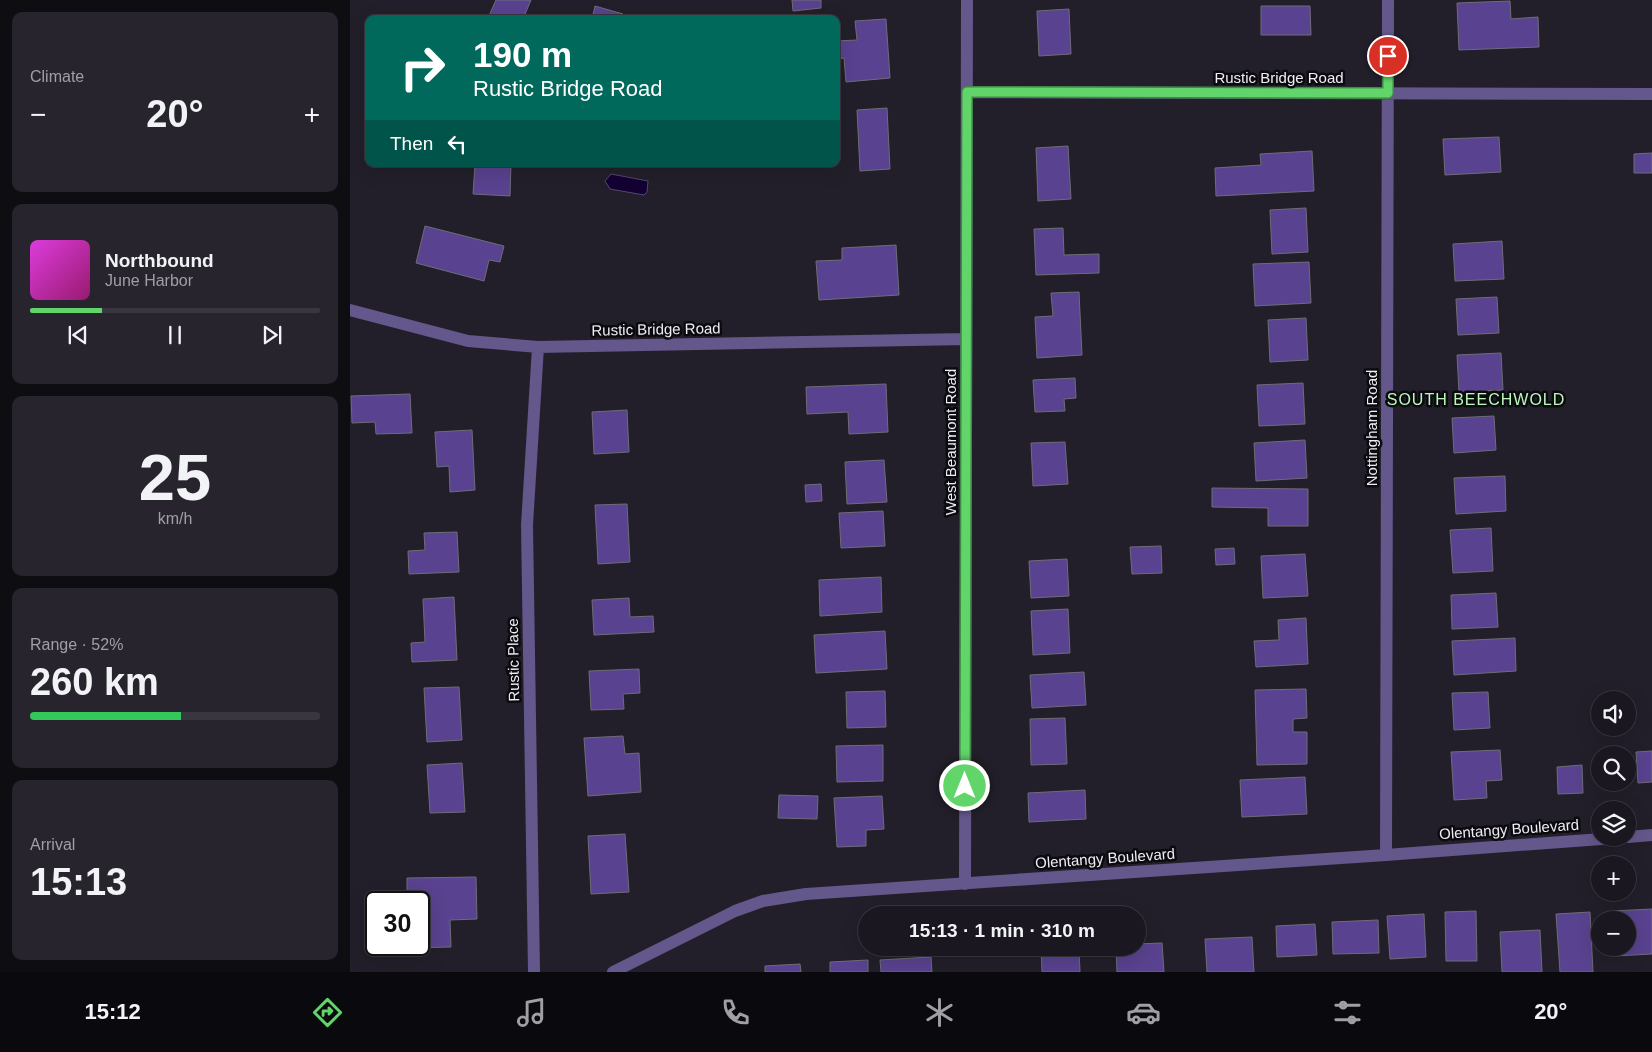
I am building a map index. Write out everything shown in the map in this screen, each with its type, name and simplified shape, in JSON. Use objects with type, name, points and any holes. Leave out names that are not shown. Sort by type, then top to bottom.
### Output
[{"type":"street","name":"West Beaumont Road","points":[[965,884],[967,0]]},
{"type":"street","name":"Nottingham Road","points":[[1386,855],[1388,0]]},
{"type":"street","name":"Rustic Bridge Road","points":[[967,92],[1652,94]]},
{"type":"street","name":"Rustic Bridge Road","points":[[350,310],[468,341],[538,348],[966,339]]},
{"type":"street","name":"Rustic Place","points":[[534,972],[527,525],[538,348]]},
{"type":"street","points":[[1636,836],[1652,835]]},
{"type":"street","name":"Olentangy Boulevard","points":[[613,972],[735,911],[763,901],[806,894],[1591,840]]},
{"type":"shaded area","points":[[611,174],[648,181],[647,192],[644,195],[610,189],[605,181]]},
{"type":"building","points":[[496,0],[531,0],[525,15],[489,15]]},
{"type":"building","points":[[792,0],[821,0],[821,8],[793,11]]},
{"type":"building","points":[[1510,1],[1511,19],[1538,17],[1539,47],[1459,50],[1457,3]]},
{"type":"building","points":[[595,6],[623,14],[623,15],[593,15]]},
{"type":"building","points":[[1261,6],[1310,6],[1311,35],[1261,35]]},
{"type":"building","points":[[1069,9],[1071,54],[1039,56],[1037,11]]},
{"type":"building","points":[[886,19],[890,78],[846,82],[844,58],[840,58],[840,41],[857,40],[855,21]]},
{"type":"building","points":[[887,108],[890,169],[860,171],[857,110]]},
{"type":"building","points":[[1499,137],[1501,172],[1445,175],[1443,139]]},
{"type":"building","points":[[1068,146],[1071,199],[1038,201],[1036,148]]},
{"type":"building","points":[[1312,151],[1314,191],[1216,196],[1215,168],[1261,165],[1260,154]]},
{"type":"building","points":[[1652,153],[1652,173],[1634,173],[1634,154]]},
{"type":"building","points":[[475,167],[511,167],[510,196],[473,194]]},
{"type":"building","points":[[1306,208],[1308,252],[1272,254],[1270,210]]},
{"type":"building","points":[[425,226],[504,246],[500,262],[489,260],[484,281],[416,263]]},
{"type":"building","points":[[1063,228],[1064,255],[1099,254],[1099,273],[1036,275],[1034,229]]},
{"type":"building","points":[[1502,241],[1504,279],[1455,281],[1453,244]]},
{"type":"building","points":[[896,245],[899,295],[819,300],[816,261],[842,260],[842,248]]},
{"type":"building","points":[[1309,262],[1311,303],[1255,306],[1253,264]]},
{"type":"building","points":[[1079,292],[1082,355],[1037,358],[1035,317],[1053,316],[1051,293]]},
{"type":"building","points":[[1497,297],[1499,333],[1458,335],[1456,299]]},
{"type":"building","points":[[1306,318],[1308,360],[1270,362],[1268,320]]},
{"type":"building","points":[[1501,353],[1503,390],[1459,392],[1457,355]]},
{"type":"building","points":[[1075,378],[1076,398],[1064,399],[1065,411],[1035,412],[1033,380]]},
{"type":"building","points":[[1303,383],[1305,424],[1259,426],[1257,385]]},
{"type":"building","points":[[886,384],[888,432],[849,434],[848,412],[807,414],[806,387]]},
{"type":"building","points":[[410,394],[412,433],[376,434],[375,422],[352,423],[351,396]]},
{"type":"building","points":[[627,410],[629,452],[594,454],[592,412]]},
{"type":"building","points":[[1494,416],[1496,450],[1454,453],[1452,418]]},
{"type":"building","points":[[472,430],[475,490],[450,492],[449,466],[437,467],[435,432]]},
{"type":"building","points":[[1305,440],[1307,478],[1256,481],[1254,443]]},
{"type":"building","points":[[1065,442],[1068,484],[1033,486],[1031,443]]},
{"type":"building","points":[[884,460],[887,502],[847,504],[845,462]]},
{"type":"building","points":[[1505,476],[1506,511],[1456,514],[1454,478]]},
{"type":"building","points":[[821,484],[822,501],[806,502],[805,485]]},
{"type":"building","points":[[1212,488],[1308,489],[1308,526],[1268,526],[1268,508],[1212,507]]},
{"type":"building","points":[[627,504],[630,562],[598,564],[595,505]]},
{"type":"building","points":[[883,511],[885,546],[841,548],[839,513]]},
{"type":"building","points":[[1491,528],[1493,571],[1453,573],[1450,530]]},
{"type":"building","points":[[457,532],[459,572],[409,574],[408,551],[425,550],[424,533]]},
{"type":"building","points":[[1161,546],[1162,573],[1132,574],[1130,547]]},
{"type":"building","points":[[1234,548],[1235,564],[1216,565],[1215,549]]},
{"type":"building","points":[[1305,554],[1308,596],[1263,598],[1261,556]]},
{"type":"building","points":[[1067,559],[1069,596],[1031,598],[1029,561]]},
{"type":"building","points":[[881,577],[882,612],[820,616],[819,580]]},
{"type":"building","points":[[1496,593],[1498,627],[1452,629],[1451,595]]},
{"type":"building","points":[[454,597],[457,660],[412,662],[411,643],[425,642],[423,599]]},
{"type":"building","points":[[629,598],[630,617],[653,616],[654,632],[594,635],[592,600]]},
{"type":"building","points":[[1068,609],[1070,653],[1033,655],[1031,611]]},
{"type":"building","points":[[1306,618],[1308,664],[1256,667],[1254,641],[1279,640],[1278,620]]},
{"type":"building","points":[[885,631],[887,669],[816,673],[814,635]]},
{"type":"building","points":[[1515,638],[1516,671],[1454,675],[1452,641]]},
{"type":"building","points":[[639,669],[640,693],[623,694],[624,709],[591,710],[589,671]]},
{"type":"building","points":[[1084,672],[1086,705],[1032,708],[1030,675]]},
{"type":"building","points":[[459,687],[462,740],[427,742],[424,688]]},
{"type":"building","points":[[1306,689],[1307,718],[1293,719],[1293,732],[1307,732],[1307,764],[1257,765],[1255,690]]},
{"type":"building","points":[[885,691],[886,727],[847,728],[846,692]]},
{"type":"building","points":[[1488,692],[1490,728],[1454,730],[1452,693]]},
{"type":"building","points":[[1065,718],[1067,764],[1031,765],[1030,719]]},
{"type":"building","points":[[623,736],[625,754],[639,753],[641,792],[588,796],[584,738]]},
{"type":"building","points":[[883,745],[883,781],[837,782],[836,746]]},
{"type":"building","points":[[1500,750],[1502,780],[1486,781],[1487,798],[1454,800],[1451,752]]},
{"type":"building","points":[[1652,751],[1652,782],[1638,783],[1636,752]]},
{"type":"building","points":[[462,763],[465,812],[430,813],[427,765]]},
{"type":"building","points":[[1582,765],[1583,793],[1558,794],[1557,767]]},
{"type":"building","points":[[1305,777],[1307,814],[1242,817],[1240,780]]},
{"type":"building","points":[[1085,790],[1086,819],[1029,822],[1028,793]]},
{"type":"building","points":[[779,795],[818,796],[817,819],[778,818]]},
{"type":"building","points":[[882,796],[884,829],[866,830],[866,846],[837,847],[834,798]]},
{"type":"building","points":[[625,834],[629,892],[591,894],[588,836]]},
{"type":"building","points":[[476,877],[477,919],[450,920],[451,947],[430,947],[430,891],[407,891],[407,878]]},
{"type":"building","points":[[1652,909],[1652,954],[1636,955],[1636,911],[1612,911]]},
{"type":"building","points":[[1476,911],[1477,961],[1446,961],[1445,912]]},
{"type":"building","points":[[1590,912],[1593,972],[1560,972],[1556,914]]},
{"type":"building","points":[[1424,914],[1426,957],[1390,959],[1387,916]]},
{"type":"building","points":[[1378,920],[1379,953],[1333,954],[1332,922]]},
{"type":"building","points":[[1315,924],[1317,955],[1277,957],[1276,926]]},
{"type":"building","points":[[1540,930],[1542,972],[1502,972],[1500,932]]},
{"type":"building","points":[[1252,937],[1254,972],[1207,972],[1205,939]]},
{"type":"building","points":[[1162,943],[1164,972],[1117,972],[1116,956],[1146,956],[1146,944]]},
{"type":"building","points":[[1041,956],[1079,956],[1080,972],[1042,972]]},
{"type":"building","points":[[931,957],[932,972],[881,972],[880,960]]},
{"type":"building","points":[[868,960],[868,972],[830,972],[830,962]]},
{"type":"building","points":[[800,964],[801,972],[765,972],[765,966]]},
{"type":"district","name":"SOUTH BEECHWOLD","points":[[1476,399]]},
{"type":"route","points":[[965,786],[967,92],[1388,93],[1388,56]]}]
